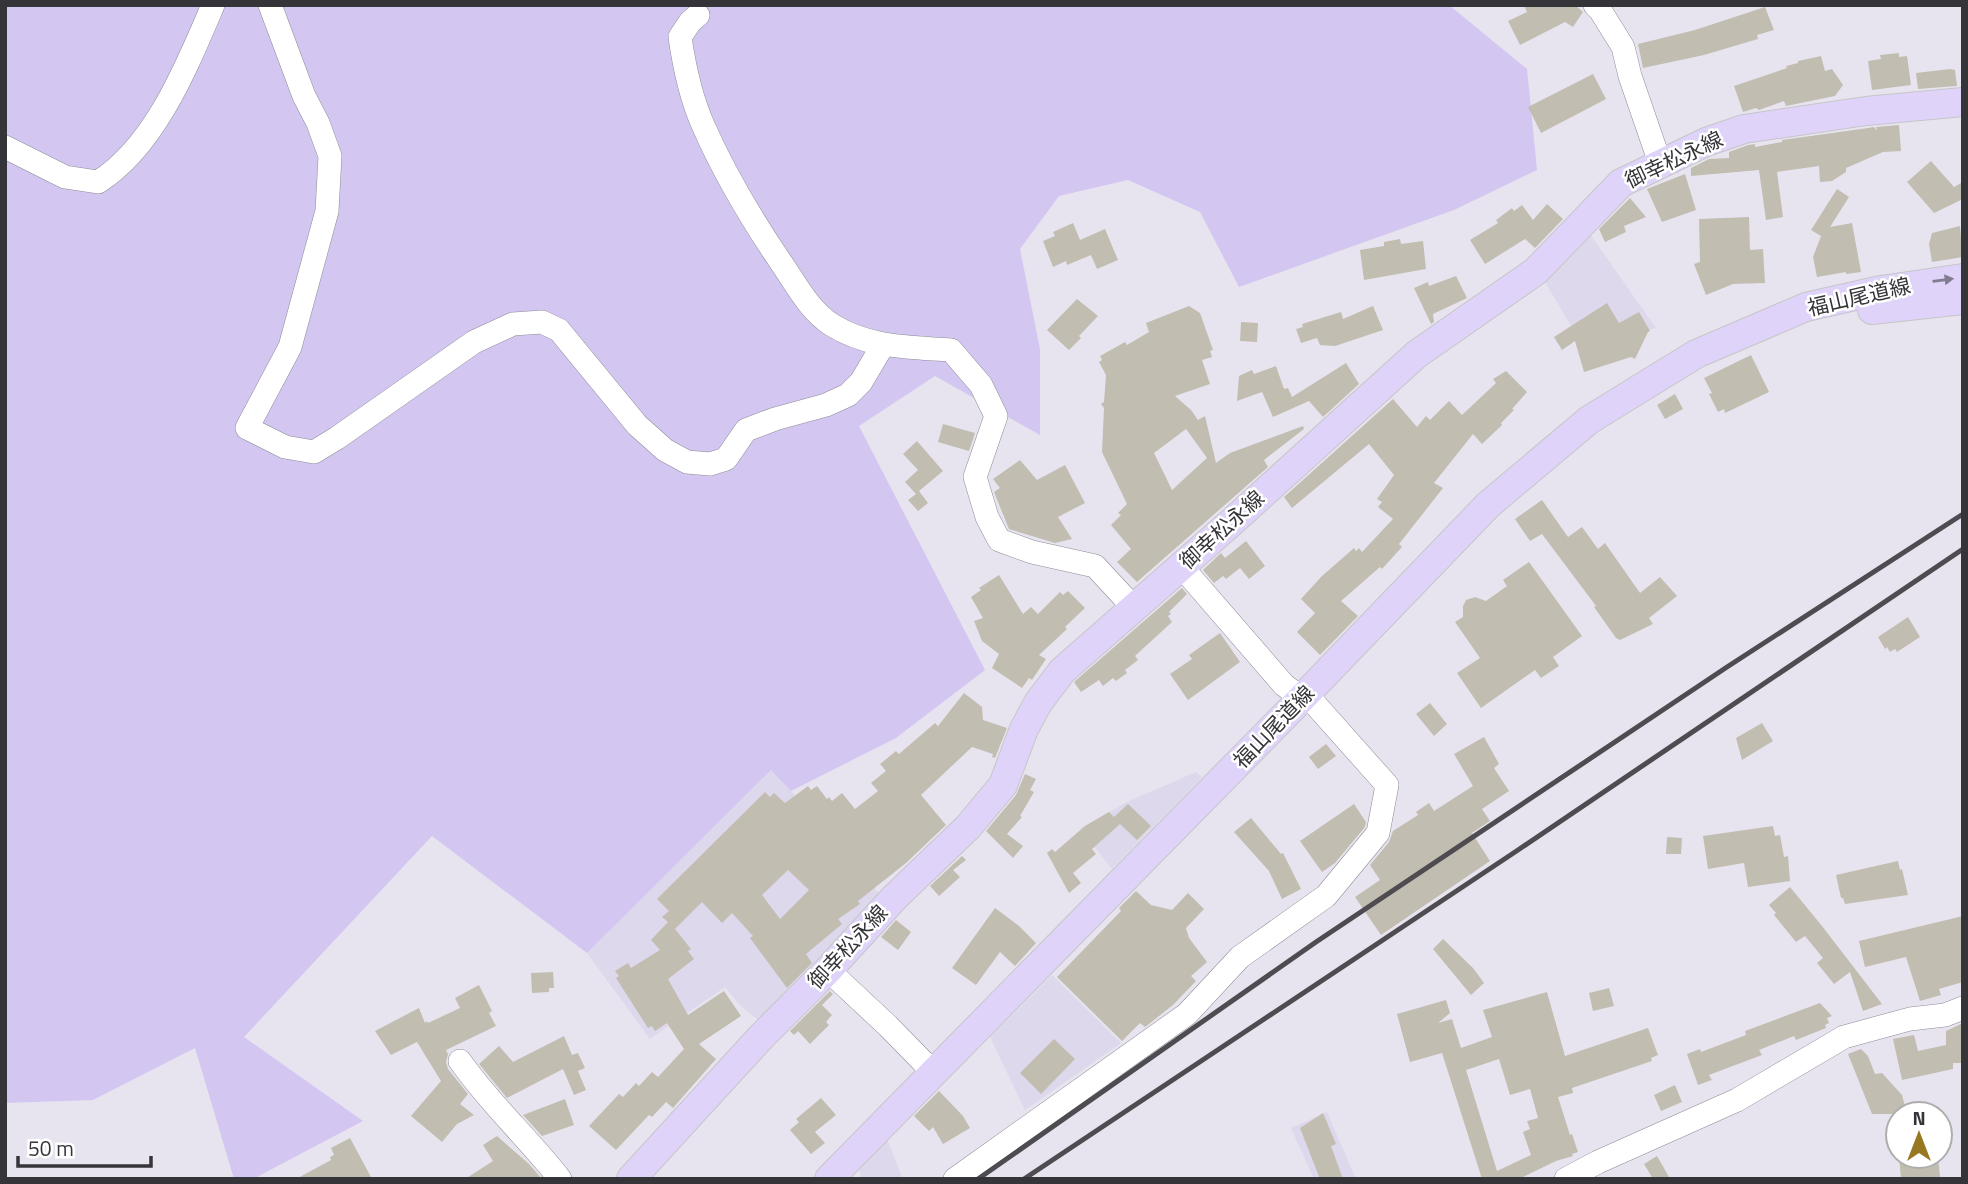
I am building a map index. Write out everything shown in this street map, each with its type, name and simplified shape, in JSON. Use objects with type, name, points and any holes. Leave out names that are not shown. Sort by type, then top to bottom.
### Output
[{"type":"main road","name":"御幸松永線","points":[[631,1179],[761,1037],[894,898],[968,827],[1003,785],[1024,729],[1038,703],[1062,671],[1135,609],[1417,354],[1536,271],[1620,183],[1706,142],[1744,129],[1866,111],[1963,102]]},
{"type":"main road","name":"福山尾道線","points":[[829,1179],[1488,505],[1589,420],[1696,354],[1806,307],[1893,288],[1963,278]]},
{"type":"main road","name":"福山尾道線","points":[[1759,328],[1850,312],[1963,300]]},
{"type":"street","points":[[5,147],[65,177],[98,183],[116,171],[139,145],[166,105],[213,5]]},
{"type":"street","points":[[270,5],[303,96],[318,123],[330,156],[327,211],[290,347],[247,428],[285,447],[313,452],[474,342],[513,324],[542,322],[559,330],[637,425],[665,450],[687,461],[710,464],[726,460],[746,430],[826,405],[848,395],[861,382],[883,345]]},
{"type":"street","points":[[1595,5],[1623,47],[1630,76],[1660,163]]},
{"type":"street","points":[[698,15],[680,37],[702,123],[750,216],[813,310],[833,325],[868,342],[951,350],[981,385],[996,416],[975,477],[987,517],[999,540],[1032,552],[1095,566],[1135,609]]},
{"type":"street","points":[[955,1179],[1187,1014],[1240,957],[1326,896],[1378,833],[1387,785],[1306,694],[1295,694],[1284,685],[1181,566]]},
{"type":"street","points":[[828,970],[933,1072]]},
{"type":"street","points":[[1566,1179],[1737,1100],[1844,1037],[1910,1019],[1945,1015],[1963,1008]]},
{"type":"street","points":[[460,1062],[481,1090],[532,1144],[560,1179]]},
{"type":"shaded area","points":[[5,5],[1449,5],[1527,69],[1537,170],[1454,210],[1239,287],[1200,212],[1128,180],[1059,196],[1020,249],[1040,349],[1040,435],[935,376],[859,426],[985,670],[896,738],[791,791],[771,770],[587,953],[432,836],[244,1037],[363,1121],[253,1179],[234,1179],[195,1048],[93,1100],[5,1103]]},
{"type":"shaded area","points":[[1585,227],[1656,328],[1583,346],[1542,277]]},
{"type":"shaded area","points":[[772,769],[884,899],[766,1027],[740,1005],[725,987],[650,1039],[587,953]]},
{"type":"shaded area","points":[[1196,772],[1202,777],[1112,869],[1080,829],[1127,802]]},
{"type":"shaded area","points":[[1052,975],[1121,1043],[1025,1110],[990,1037]]},
{"type":"shaded area","points":[[1327,1112],[1356,1179],[1314,1179],[1291,1128]]},
{"type":"shaded area","points":[[886,1137],[903,1179],[862,1179],[858,1166]]},
{"type":"building","points":[[1524,5],[1575,5],[1583,12],[1573,27],[1565,22],[1520,45],[1508,21],[1527,12]]},
{"type":"building","points":[[1765,7],[1774,30],[1757,35],[1758,39],[1704,55],[1643,68],[1638,44],[1695,30]]},
{"type":"building","points":[[1899,53],[1899,57],[1907,56],[1911,85],[1872,90],[1868,61],[1881,59],[1880,55]]},
{"type":"building","points":[[1821,56],[1825,71],[1832,69],[1843,85],[1835,96],[1786,106],[1784,101],[1759,110],[1756,108],[1743,112],[1734,86],[1787,68],[1786,66],[1798,61]]},
{"type":"building","points":[[1955,70],[1957,86],[1918,89],[1916,73]]},
{"type":"building","points":[[1593,74],[1606,99],[1541,133],[1528,107]]},
{"type":"building","points":[[1899,125],[1901,151],[1883,152],[1846,168],[1846,172],[1832,181],[1820,182],[1819,166],[1777,172],[1783,217],[1766,220],[1759,170],[1691,176],[1691,168],[1709,159],[1729,158],[1729,152],[1748,145],[1755,144],[1755,147],[1782,140],[1874,127],[1877,131],[1876,127]]},
{"type":"building","points":[[1931,161],[1954,187],[1963,182],[1963,199],[1934,213],[1907,182]]},
{"type":"building","points":[[1685,174],[1696,210],[1662,222],[1647,189]]},
{"type":"building","points":[[1837,189],[1849,197],[1830,227],[1852,223],[1861,272],[1817,277],[1813,257],[1821,236],[1811,230]]},
{"type":"building","points":[[1630,198],[1646,217],[1624,226],[1626,232],[1605,242],[1599,229]]},
{"type":"building","points":[[1547,204],[1563,219],[1535,248],[1525,239],[1485,264],[1470,240],[1498,223],[1496,220],[1512,208],[1514,211],[1522,205],[1533,220]]},
{"type":"building","points":[[1749,217],[1750,250],[1763,249],[1765,283],[1733,284],[1706,295],[1694,264],[1700,262],[1699,219]]},
{"type":"building","points":[[1073,223],[1080,240],[1105,229],[1118,260],[1097,269],[1091,255],[1067,265],[1066,261],[1053,267],[1043,241],[1055,236],[1053,232]]},
{"type":"building","points":[[1960,226],[1963,257],[1932,262],[1929,244],[1932,233]]},
{"type":"building","points":[[1400,239],[1401,244],[1423,241],[1426,269],[1364,280],[1360,250],[1384,246],[1384,242]]},
{"type":"building","points":[[1456,276],[1467,298],[1433,314],[1434,322],[1431,324],[1414,288],[1428,282],[1429,286]]},
{"type":"building","points":[[1077,299],[1098,316],[1069,350],[1047,330]]},
{"type":"building","points":[[1607,303],[1619,323],[1639,312],[1650,331],[1635,359],[1631,357],[1584,372],[1575,341],[1562,350],[1554,337]]},
{"type":"building","points":[[1189,306],[1200,313],[1213,350],[1210,351],[1212,357],[1202,360],[1210,384],[1175,396],[1198,420],[1205,416],[1216,463],[1230,453],[1303,426],[1304,429],[1264,460],[1268,467],[1137,582],[1117,562],[1131,549],[1111,525],[1127,504],[1102,452],[1104,408],[1101,404],[1104,402],[1106,375],[1099,362],[1102,360],[1100,356],[1149,332],[1146,323]],"holes":[[[1186,429],[1207,458],[1172,490],[1154,453]]]},
{"type":"building","points":[[1373,306],[1383,330],[1335,346],[1320,345],[1317,338],[1301,343],[1296,329],[1303,327],[1302,324],[1341,312],[1343,319]]},
{"type":"building","points":[[1241,322],[1258,323],[1257,342],[1240,341]]},
{"type":"building","points":[[1751,355],[1769,392],[1725,413],[1724,409],[1718,412],[1704,378]]},
{"type":"building","points":[[1346,363],[1359,384],[1323,417],[1309,401],[1273,417],[1262,392],[1237,401],[1239,376],[1252,370],[1254,374],[1276,366],[1284,389],[1288,388],[1292,397]]},
{"type":"building","points":[[1506,371],[1527,392],[1502,425],[1482,444],[1473,434],[1434,483],[1443,488],[1399,544],[1402,547],[1382,569],[1380,567],[1341,601],[1358,616],[1320,655],[1297,632],[1315,613],[1301,599],[1354,548],[1356,551],[1359,548],[1362,552],[1393,519],[1378,507],[1382,502],[1377,499],[1394,475],[1369,444],[1292,508],[1284,497],[1393,399],[1417,427],[1426,416],[1430,420],[1449,401],[1462,415],[1496,383],[1493,379]]},
{"type":"building","points":[[1675,394],[1683,409],[1665,419],[1657,405]]},
{"type":"building","points":[[943,424],[975,433],[969,451],[938,442]]},
{"type":"building","points":[[917,441],[943,471],[919,491],[928,503],[918,511],[908,500],[916,494],[905,482],[918,470],[903,454]]},
{"type":"building","points":[[1020,460],[1037,480],[1065,465],[1085,503],[1058,517],[1072,539],[1055,543],[1009,529],[994,492],[1000,488],[993,479]]},
{"type":"building","points":[[1542,500],[1568,537],[1582,527],[1598,549],[1605,543],[1640,593],[1660,577],[1677,596],[1649,618],[1653,624],[1620,640],[1616,638],[1594,607],[1596,606],[1542,534],[1530,541],[1515,519]]},
{"type":"building","points":[[1246,541],[1265,566],[1249,579],[1240,568],[1226,579],[1223,576],[1214,583],[1203,570],[1221,553],[1225,558]]},
{"type":"building","points":[[1529,562],[1582,636],[1553,657],[1559,666],[1541,678],[1535,670],[1481,708],[1457,673],[1480,658],[1455,622],[1463,617],[1466,600],[1475,597],[1486,601],[1507,586],[1503,580]]},
{"type":"building","points":[[999,575],[1023,614],[1031,607],[1038,614],[1060,592],[1063,595],[1068,591],[1085,608],[1039,655],[1046,659],[1032,680],[1029,678],[1022,688],[992,668],[999,654],[982,641],[974,621],[983,618],[971,597],[981,590],[979,588]]},
{"type":"building","points":[[1182,588],[1187,594],[1169,612],[1171,614],[1168,616],[1172,622],[1135,656],[1138,660],[1125,670],[1127,673],[1116,681],[1113,678],[1103,686],[1099,680],[1081,692],[1074,682]]},
{"type":"building","points":[[1908,617],[1920,637],[1897,652],[1895,649],[1890,652],[1887,647],[1885,649],[1878,637]]},
{"type":"building","points":[[1220,633],[1240,662],[1188,700],[1170,674],[1192,659],[1189,655]]},
{"type":"building","points":[[964,693],[982,707],[983,720],[1007,728],[995,758],[992,757],[993,754],[972,747],[921,795],[946,825],[906,863],[858,901],[860,904],[838,919],[842,924],[806,954],[812,963],[787,988],[750,938],[753,936],[732,913],[722,923],[702,902],[675,929],[691,949],[688,951],[694,959],[668,979],[688,1015],[724,991],[741,1016],[699,1044],[716,1059],[673,1108],[666,1102],[652,1117],[649,1115],[616,1150],[589,1126],[619,1094],[623,1097],[636,1083],[639,1086],[652,1072],[658,1077],[684,1049],[667,1023],[655,1031],[652,1026],[648,1028],[616,978],[619,976],[615,971],[628,963],[631,968],[660,950],[651,940],[668,922],[662,917],[669,911],[657,899],[765,792],[770,797],[774,793],[785,803],[808,786],[811,790],[817,786],[827,799],[829,797],[832,801],[842,793],[855,809],[878,791],[871,783],[886,771],[880,764],[896,751],[899,754],[935,723],[938,726]],"holes":[[[788,870],[809,890],[780,919],[762,895]]]},
{"type":"building","points":[[1430,703],[1447,724],[1434,736],[1416,714]]},
{"type":"building","points":[[1762,723],[1773,741],[1742,760],[1736,738]]},
{"type":"building","points":[[1484,737],[1499,764],[1494,768],[1509,791],[1482,809],[1490,821],[1472,833],[1490,861],[1381,935],[1355,897],[1380,880],[1370,865],[1389,842],[1393,831],[1418,815],[1416,812],[1429,803],[1434,811],[1473,786],[1454,754]]},
{"type":"building","points":[[1326,744],[1336,756],[1318,769],[1309,757]]},
{"type":"building","points":[[1025,774],[1036,779],[1030,790],[1034,792],[1020,816],[1022,817],[1007,834],[1023,846],[1013,858],[986,831],[1016,795]]},
{"type":"building","points":[[1128,804],[1151,826],[1137,840],[1120,824],[1092,849],[1096,854],[1073,873],[1081,883],[1069,893],[1047,853],[1052,849],[1055,852],[1085,826],[1109,812],[1114,817]]},
{"type":"building","points":[[1354,804],[1366,822],[1365,827],[1335,863],[1322,872],[1300,841]]},
{"type":"building","points":[[1251,818],[1281,854],[1283,853],[1301,889],[1282,899],[1269,871],[1234,832]]},
{"type":"building","points":[[1773,826],[1775,836],[1780,835],[1784,857],[1788,856],[1790,881],[1748,887],[1744,863],[1708,869],[1703,836]]},
{"type":"building","points":[[1667,837],[1682,838],[1681,854],[1666,854]]},
{"type":"building","points":[[962,856],[966,860],[953,870],[960,877],[939,896],[930,886]]},
{"type":"building","points":[[1898,861],[1908,895],[1845,904],[1836,875]]},
{"type":"building","points":[[1790,887],[1882,1004],[1863,1011],[1850,972],[1834,984],[1817,963],[1823,958],[1805,936],[1796,942],[1774,915],[1776,913],[1769,905]]},
{"type":"building","points":[[1136,891],[1151,905],[1172,910],[1188,893],[1204,909],[1186,928],[1189,938],[1207,962],[1191,976],[1196,981],[1173,1005],[1145,1027],[1140,1023],[1122,1041],[1057,977],[1121,911],[1119,908]]},
{"type":"building","points":[[995,908],[1036,943],[1015,966],[1000,952],[976,985],[952,968]]},
{"type":"building","points":[[1963,916],[1963,982],[1939,989],[1941,995],[1920,1001],[1906,957],[1865,967],[1859,941]]},
{"type":"building","points":[[896,920],[911,932],[898,950],[881,937]]},
{"type":"building","points":[[1443,939],[1473,968],[1484,983],[1471,995],[1433,949]]},
{"type":"building","points":[[553,972],[554,988],[549,988],[549,992],[532,993],[531,973]]},
{"type":"building","points":[[479,985],[496,1026],[446,1050],[448,1069],[468,1094],[460,1104],[474,1115],[457,1124],[442,1142],[411,1116],[441,1081],[417,1042],[391,1055],[375,1031],[419,1008],[425,1023],[428,1023],[460,1008],[455,998]]},
{"type":"building","points":[[1609,988],[1614,1006],[1593,1011],[1589,993]]},
{"type":"building","points":[[830,991],[833,994],[822,1005],[832,1015],[826,1022],[829,1025],[810,1044],[798,1031],[794,1035],[790,1031]]},
{"type":"building","points":[[1547,992],[1565,1056],[1648,1028],[1658,1055],[1651,1058],[1652,1061],[1572,1088],[1573,1093],[1558,1097],[1578,1152],[1572,1154],[1573,1156],[1519,1179],[1482,1179],[1442,1053],[1410,1062],[1397,1014],[1446,1000],[1450,1013],[1438,1023],[1452,1019],[1461,1048],[1492,1037],[1483,1010]],"holes":[[[1499,1059],[1510,1095],[1530,1089],[1538,1118],[1527,1121],[1530,1129],[1523,1132],[1531,1155],[1497,1171],[1466,1070]]]},
{"type":"building","points":[[1820,1003],[1832,1016],[1827,1018],[1829,1023],[1825,1025],[1826,1028],[1796,1040],[1794,1036],[1759,1050],[1762,1055],[1709,1075],[1712,1080],[1698,1085],[1687,1054],[1700,1049],[1701,1052],[1746,1035],[1745,1031]]},
{"type":"building","points":[[1963,1023],[1963,1063],[1953,1063],[1953,1069],[1902,1080],[1893,1039],[1914,1035],[1918,1051],[1946,1045],[1946,1031]]},
{"type":"building","points":[[564,1036],[572,1055],[578,1053],[585,1068],[578,1071],[586,1090],[574,1095],[563,1069],[507,1098],[479,1064],[499,1046],[513,1062]]},
{"type":"building","points":[[1054,1039],[1075,1059],[1041,1094],[1020,1073]]},
{"type":"building","points":[[1861,1049],[1868,1056],[1875,1074],[1882,1073],[1903,1100],[1884,1100],[1884,1114],[1872,1114],[1848,1054]]},
{"type":"building","points":[[1675,1085],[1682,1102],[1661,1111],[1654,1095]]},
{"type":"building","points":[[939,1091],[963,1116],[970,1128],[943,1144],[933,1127],[929,1131],[914,1116]]},
{"type":"building","points":[[821,1098],[836,1115],[815,1132],[825,1143],[811,1154],[790,1130],[799,1122],[796,1119]]},
{"type":"building","points":[[565,1099],[574,1125],[542,1136],[523,1115]]},
{"type":"building","points":[[1323,1113],[1336,1144],[1331,1146],[1343,1179],[1320,1179],[1300,1128]]},
{"type":"building","points":[[497,1136],[542,1179],[465,1179],[493,1161],[483,1145]]},
{"type":"building","points":[[350,1138],[372,1179],[296,1179],[331,1160],[330,1157],[334,1155],[331,1148]]},
{"type":"building","points":[[1657,1156],[1670,1179],[1653,1179],[1644,1164]]},
{"type":"building","points":[[1900,1170],[1939,1170],[1940,1177],[1901,1179]]},
{"type":"railway","points":[[978,1179],[1316,942],[1727,667],[1963,514]]},
{"type":"railway","points":[[1024,1179],[1963,549]]}]
